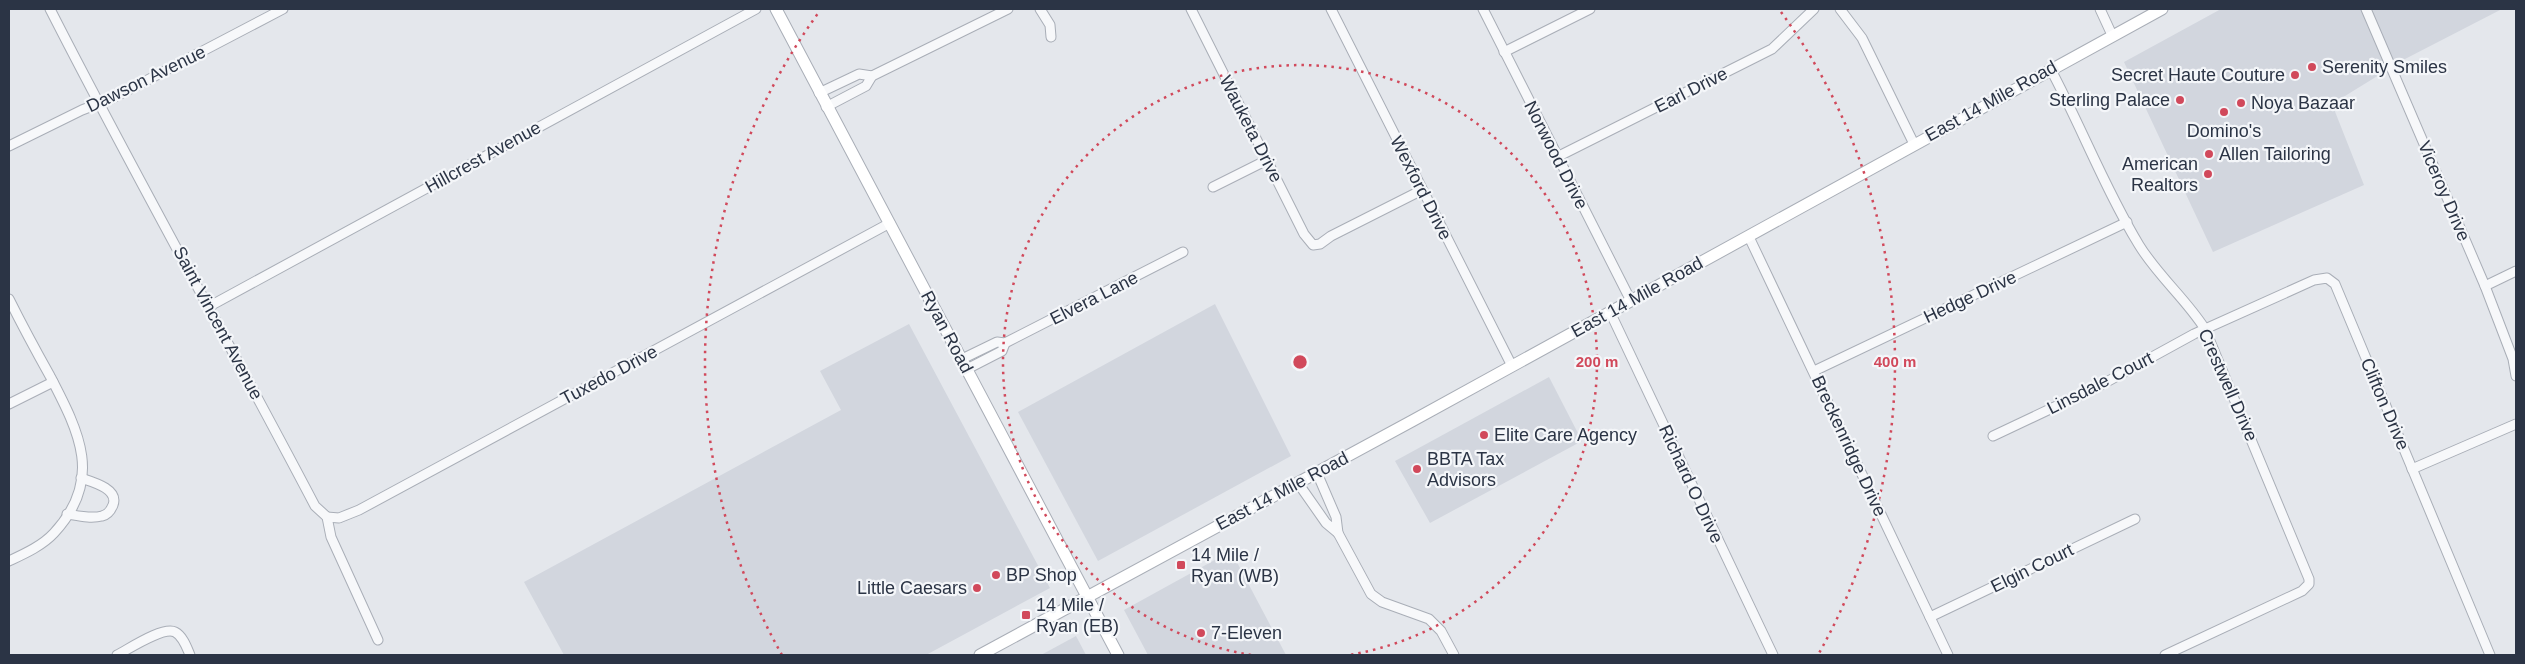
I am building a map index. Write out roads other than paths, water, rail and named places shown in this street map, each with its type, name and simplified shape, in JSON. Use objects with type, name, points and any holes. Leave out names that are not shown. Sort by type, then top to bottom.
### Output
[{"type":"main road","name":"Ryan Road","points":[[776,9],[826,107],[890,223],[1118,655]]},
{"type":"main road","name":"East 14 Mile Road","points":[[980,655],[1749,237],[2050,68],[2162,9]]},
{"type":"street","name":"Saint Vincent Avenue","points":[[50,9],[315,506],[327,517],[330,537],[378,640]]},
{"type":"street","name":"Dawson Avenue","points":[[9,146],[82,110],[99,104],[283,9]]},
{"type":"street","name":"Hillcrest Avenue","points":[[210,306],[756,9]]},
{"type":"street","points":[[826,107],[866,86],[872,76],[1008,9]]},
{"type":"street","points":[[1040,9],[1050,26],[1051,37]]},
{"type":"street","name":"Wauketa Drive","points":[[1191,9],[1308,241],[1316,246],[1331,236],[1422,190]]},
{"type":"street","name":"Wexford Drive","points":[[1331,9],[1512,366]]},
{"type":"street","name":"Norwood Drive","points":[[1483,9],[1631,301]]},
{"type":"street","points":[[1504,52],[1590,9]]},
{"type":"street","name":"Earl Drive","points":[[1557,157],[1772,49],[1814,9]]},
{"type":"street","points":[[1840,9],[1862,38],[1914,144]]},
{"type":"street","points":[[2100,9],[2112,35]]},
{"type":"street","name":"Viceroy Drive","points":[[2366,9],[2485,286],[2513,359],[2516,376]]},
{"type":"street","name":"Crestwell Drive","points":[[2050,68],[2127,222],[2157,273],[2192,311],[2205,329],[2308,575],[2309,584],[2302,591],[2165,655]]},
{"type":"street","points":[[819,93],[859,74],[872,76]]},
{"type":"street","points":[[1213,187],[1267,160]]},
{"type":"street","name":"Hedge Drive","points":[[1814,371],[2127,222]]},
{"type":"street","name":"Tuxedo Drive","points":[[327,517],[339,518],[359,510],[890,223]]},
{"type":"street","name":"Breckenridge Drive","points":[[1749,237],[1948,655]]},
{"type":"street","name":"Elvera Lane","points":[[964,364],[997,342],[1005,343],[1183,252]]},
{"type":"street","points":[[2485,286],[2516,271]]},
{"type":"street","name":"Clifton Drive","points":[[2205,329],[2314,280],[2320,278],[2332,280],[2490,655]]},
{"type":"street","points":[[9,299],[72,416],[82,449],[81,482],[67,514],[54,534],[9,562]]},
{"type":"street","name":"Richard O Drive","points":[[1610,312],[1773,655]]},
{"type":"street","name":"Linsdale Court","points":[[1993,436],[2101,385],[2205,329]]},
{"type":"street","points":[[9,404],[53,382]]},
{"type":"street","points":[[2412,469],[2516,424]]},
{"type":"street","points":[[1317,472],[1336,518],[1338,533]]},
{"type":"street","points":[[67,514],[91,517],[105,516],[112,509],[114,501],[112,494],[97,483],[81,482]]},
{"type":"street","points":[[1298,483],[1326,523],[1338,533],[1372,594],[1382,602],[1429,619],[1441,632],[1454,655]]},
{"type":"street","name":"Elgin Court","points":[[1930,617],[2134,519]]},
{"type":"street","points":[[117,655],[160,633],[171,631],[180,636],[190,655]]},
{"type":"place","name":"Serenity Smiles","points":[[2312,67]]},
{"type":"place","name":"Secret Haute Couture","points":[[2295,75]]},
{"type":"place","name":"Sterling Palace","points":[[2180,100]]},
{"type":"place","name":"Noya Bazaar","points":[[2241,103]]},
{"type":"place","name":"Domino's","points":[[2224,112]]},
{"type":"place","name":"Allen Tailoring","points":[[2209,154]]},
{"type":"place","name":"American Realtors","points":[[2208,174]]},
{"type":"place","name":"Elite Care Agency","points":[[1484,435]]},
{"type":"place","name":"BBTA Tax Advisors","points":[[1417,469]]},
{"type":"place","name":"14 Mile / Ryan (WB)","points":[[1181,565]]},
{"type":"place","name":"BP Shop","points":[[996,575]]},
{"type":"place","name":"Little Caesars","points":[[977,588]]},
{"type":"place","name":"14 Mile / Ryan (EB)","points":[[1026,615]]},
{"type":"place","name":"7-Eleven","points":[[1201,633]]}]
